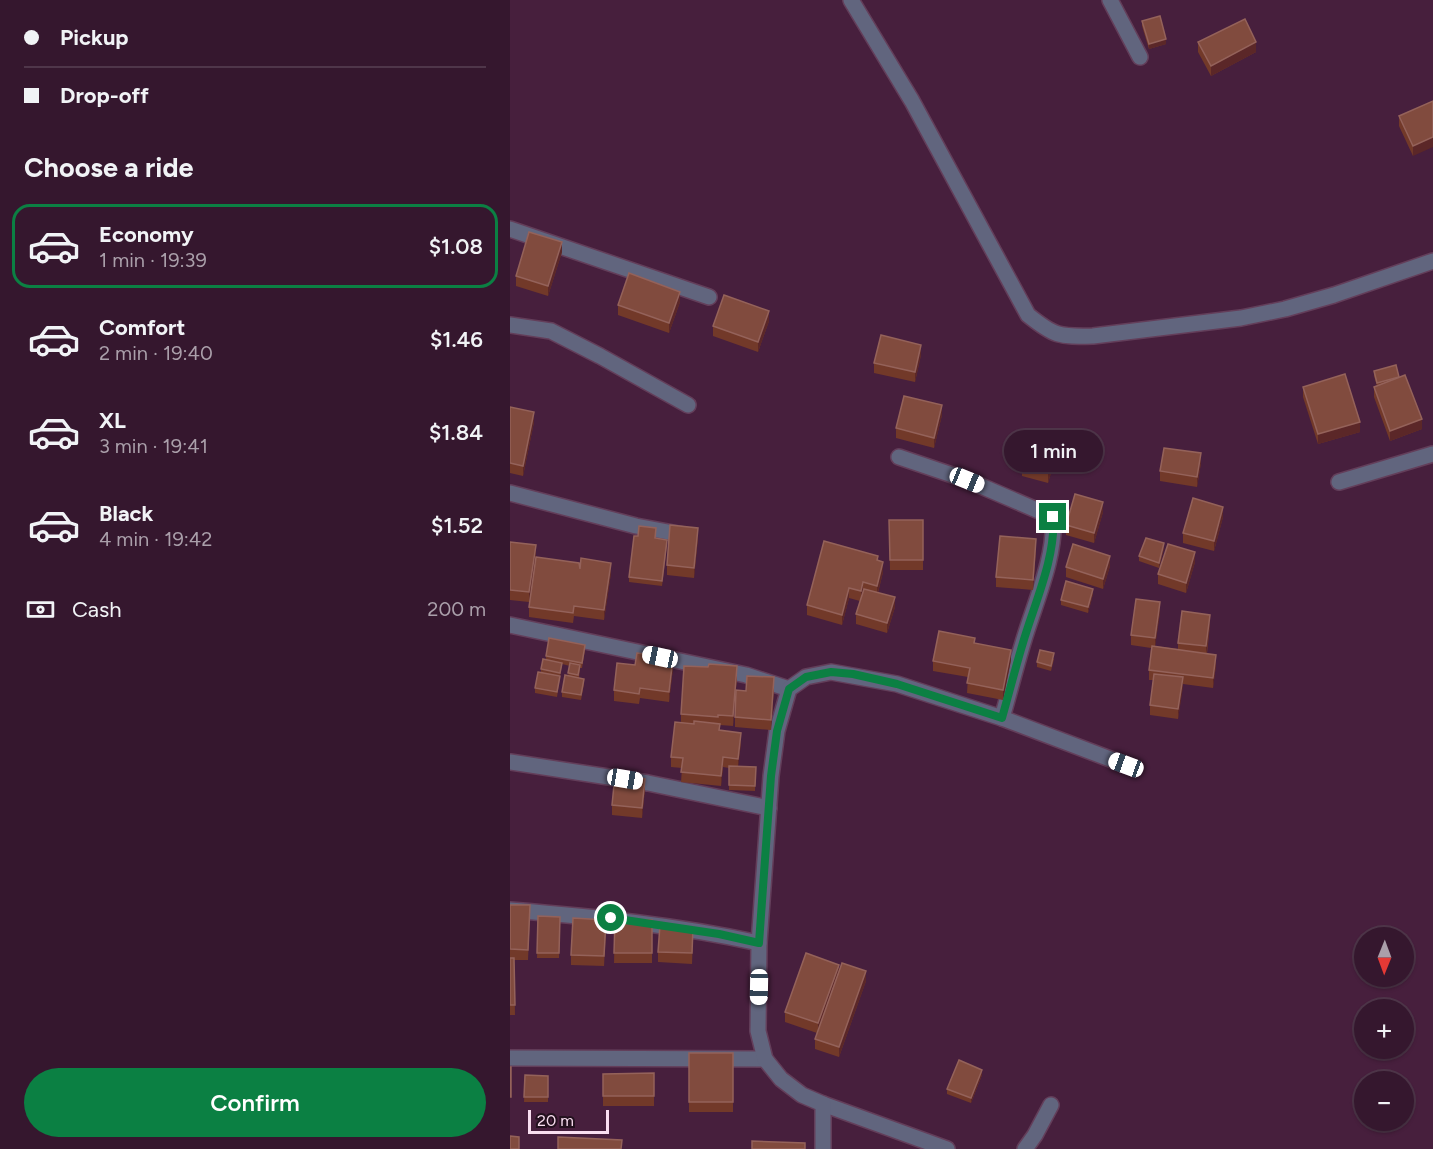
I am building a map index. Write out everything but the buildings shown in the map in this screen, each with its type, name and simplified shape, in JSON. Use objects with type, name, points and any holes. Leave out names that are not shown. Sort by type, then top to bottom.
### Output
[{"type":"street","points":[[851,0],[912,101],[1028,315],[1048,331],[1068,337],[1093,336],[1241,318],[1334,295],[1433,261]]},
{"type":"street","points":[[1110,0],[1140,57]]},
{"type":"street","points":[[510,229],[709,297]]},
{"type":"street","points":[[510,325],[551,331],[688,405]]},
{"type":"street","points":[[1339,482],[1433,454]]},
{"type":"street","points":[[899,457],[967,480],[1053,517],[1054,529],[1042,582],[1002,718]]},
{"type":"street","points":[[510,493],[636,526],[684,535]]},
{"type":"street","points":[[510,625],[746,675],[789,689]]},
{"type":"street","points":[[947,1149],[802,1095],[781,1079],[765,1059],[758,1031],[759,943],[777,731],[789,689],[806,677],[831,672],[853,674],[897,684],[1002,718],[1126,765]]},
{"type":"street","points":[[510,762],[648,783],[769,808]]},
{"type":"street","points":[[510,910],[611,918],[719,934],[759,943]]},
{"type":"street","points":[[510,1058],[765,1059]]},
{"type":"street","points":[[823,1104],[823,1149]]},
{"type":"street","points":[[1025,1149],[1050,1105]]},
{"type":"route","points":[[611,918],[719,934],[759,943],[771,776],[777,731],[789,689],[806,677],[831,672],[853,674],[897,684],[1002,718],[1042,582],[1054,529],[1053,517]]}]
